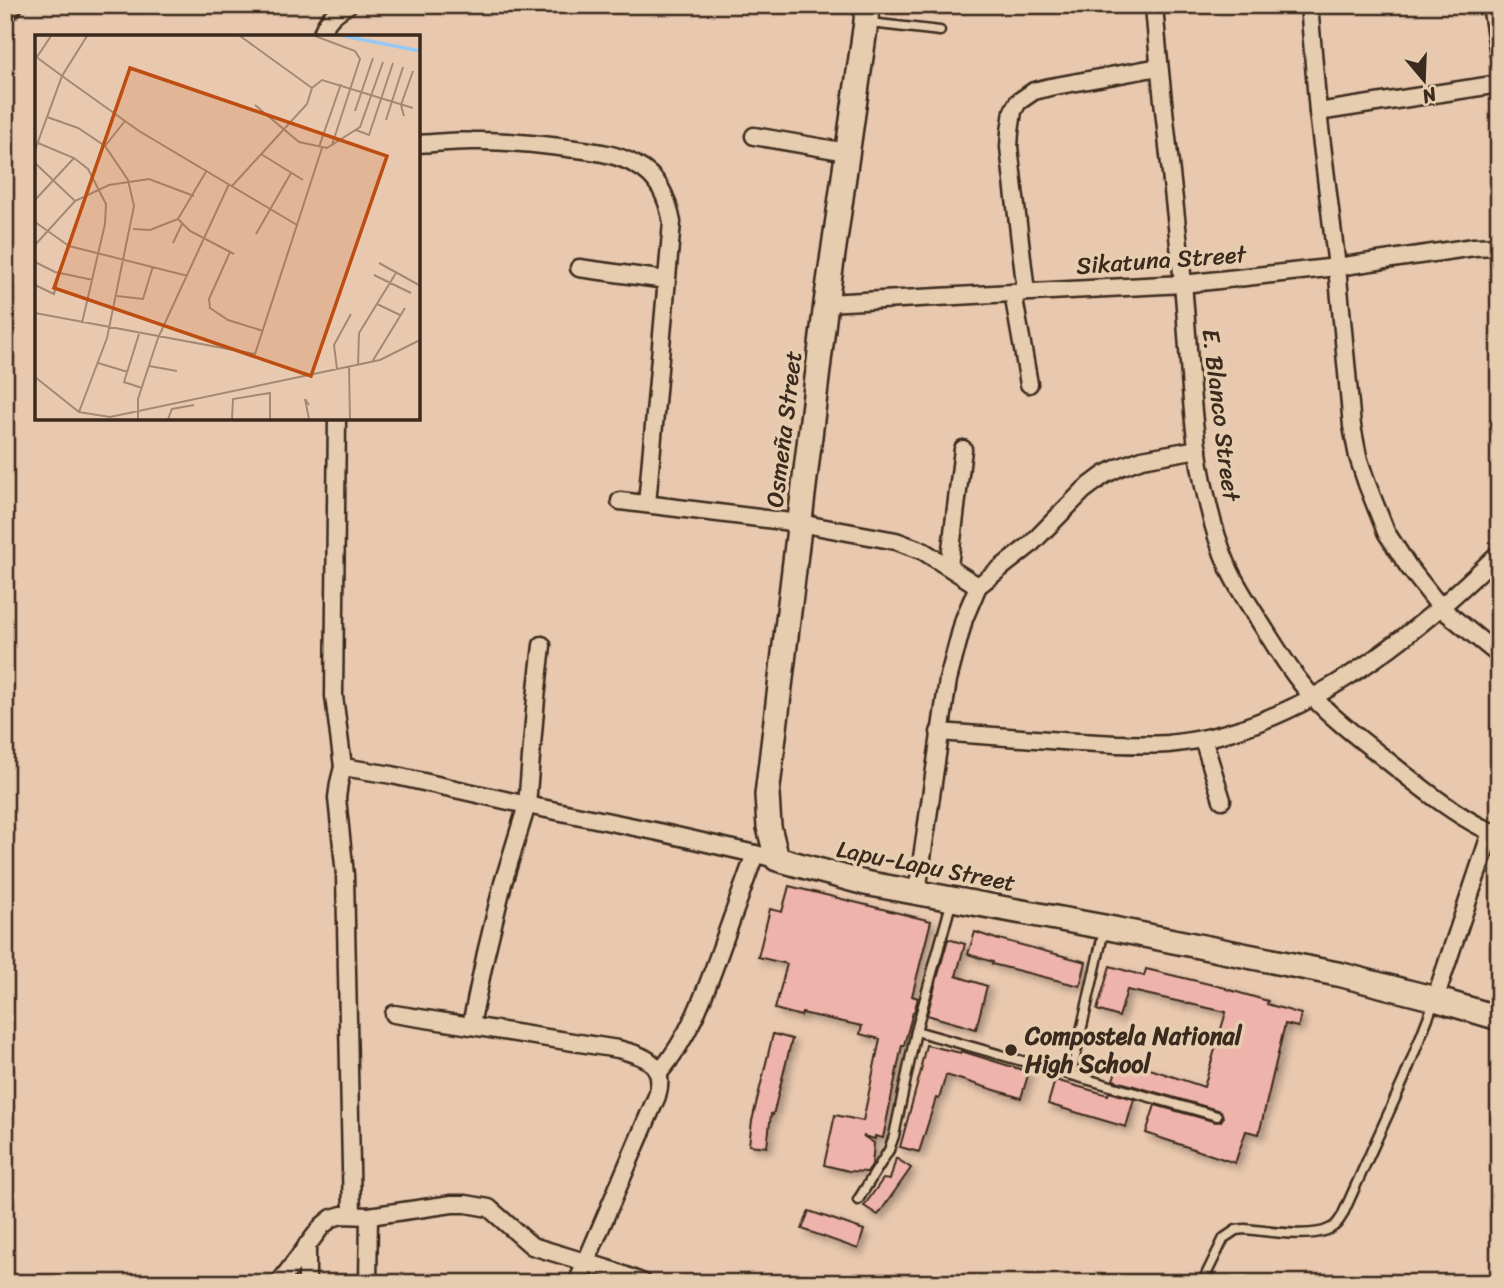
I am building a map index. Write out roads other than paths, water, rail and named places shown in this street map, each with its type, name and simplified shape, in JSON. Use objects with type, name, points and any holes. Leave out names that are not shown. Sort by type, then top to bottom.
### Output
[{"type":"street","points":[[322,35],[325,24],[348,5]]},
{"type":"street","name":"E. Blanco Street","points":[[1154,5],[1198,449],[1207,501],[1230,571],[1284,660],[1313,698],[1358,738],[1411,779],[1455,811],[1495,834]]},
{"type":"street","points":[[1309,5],[1352,426],[1358,457],[1386,532],[1408,566],[1441,608],[1499,655]]},
{"type":"street","points":[[1491,5],[1499,55]]},
{"type":"street","name":"Osmeña Street","points":[[766,856],[769,827],[766,795],[826,303],[866,14]]},
{"type":"street","points":[[1029,384],[1009,147],[1013,111],[1025,96],[1050,87],[1159,67]]},
{"type":"street","points":[[1318,112],[1499,84]]},
{"type":"street","points":[[754,136],[847,152]]},
{"type":"street","points":[[420,144],[474,141],[536,144],[596,152],[636,165],[649,174],[663,191],[672,222],[647,504]]},
{"type":"street","name":"Sikatuna Street","points":[[826,303],[1183,284],[1499,246]]},
{"type":"street","points":[[579,268],[666,280]]},
{"type":"street","points":[[337,420],[334,696],[343,767],[337,798],[345,875],[352,1215]]},
{"type":"street","points":[[949,566],[963,449]]},
{"type":"street","points":[[917,892],[948,680],[964,619],[978,586],[1030,545],[1084,490],[1104,475],[1142,459],[1198,449]]},
{"type":"street","points":[[620,501],[799,523],[896,541],[923,551],[978,586]]},
{"type":"street","points":[[939,732],[1135,745],[1203,739],[1240,729],[1313,698],[1360,667],[1441,608],[1499,553]]},
{"type":"street","points":[[471,1025],[503,883],[527,805],[542,645]]},
{"type":"street","points":[[1203,739],[1222,800]]},
{"type":"street","name":"Lapu-Lapu Street","points":[[343,767],[393,775],[659,832],[766,856],[841,877],[1342,975],[1499,1018]]},
{"type":"street","points":[[1435,999],[1495,834]]},
{"type":"street","points":[[659,1073],[674,1056],[689,1028],[766,856]]},
{"type":"street","points":[[394,1014],[618,1049],[639,1054],[659,1073],[657,1096],[577,1283]]},
{"type":"street","points":[[279,1283],[326,1221],[342,1215],[369,1216],[452,1204],[482,1206],[496,1213],[532,1246],[644,1283]]},
{"type":"street","points":[[368,1283],[369,1216]]},
{"type":"street","points":[[307,1245],[307,1283]]},
{"type":"lane","points":[[866,14],[940,31]]},
{"type":"lane","points":[[858,1200],[889,1150],[894,1136],[916,1031],[952,899]]},
{"type":"lane","points":[[1071,1075],[1104,927]]},
{"type":"lane","points":[[1202,1283],[1224,1238],[1236,1230],[1310,1234],[1332,1228],[1337,1223],[1404,1079],[1435,999]]},
{"type":"lane","points":[[916,1031],[1217,1116]]},
{"type":"place","name":"Compostela National High School","points":[[1011,1050]]}]
